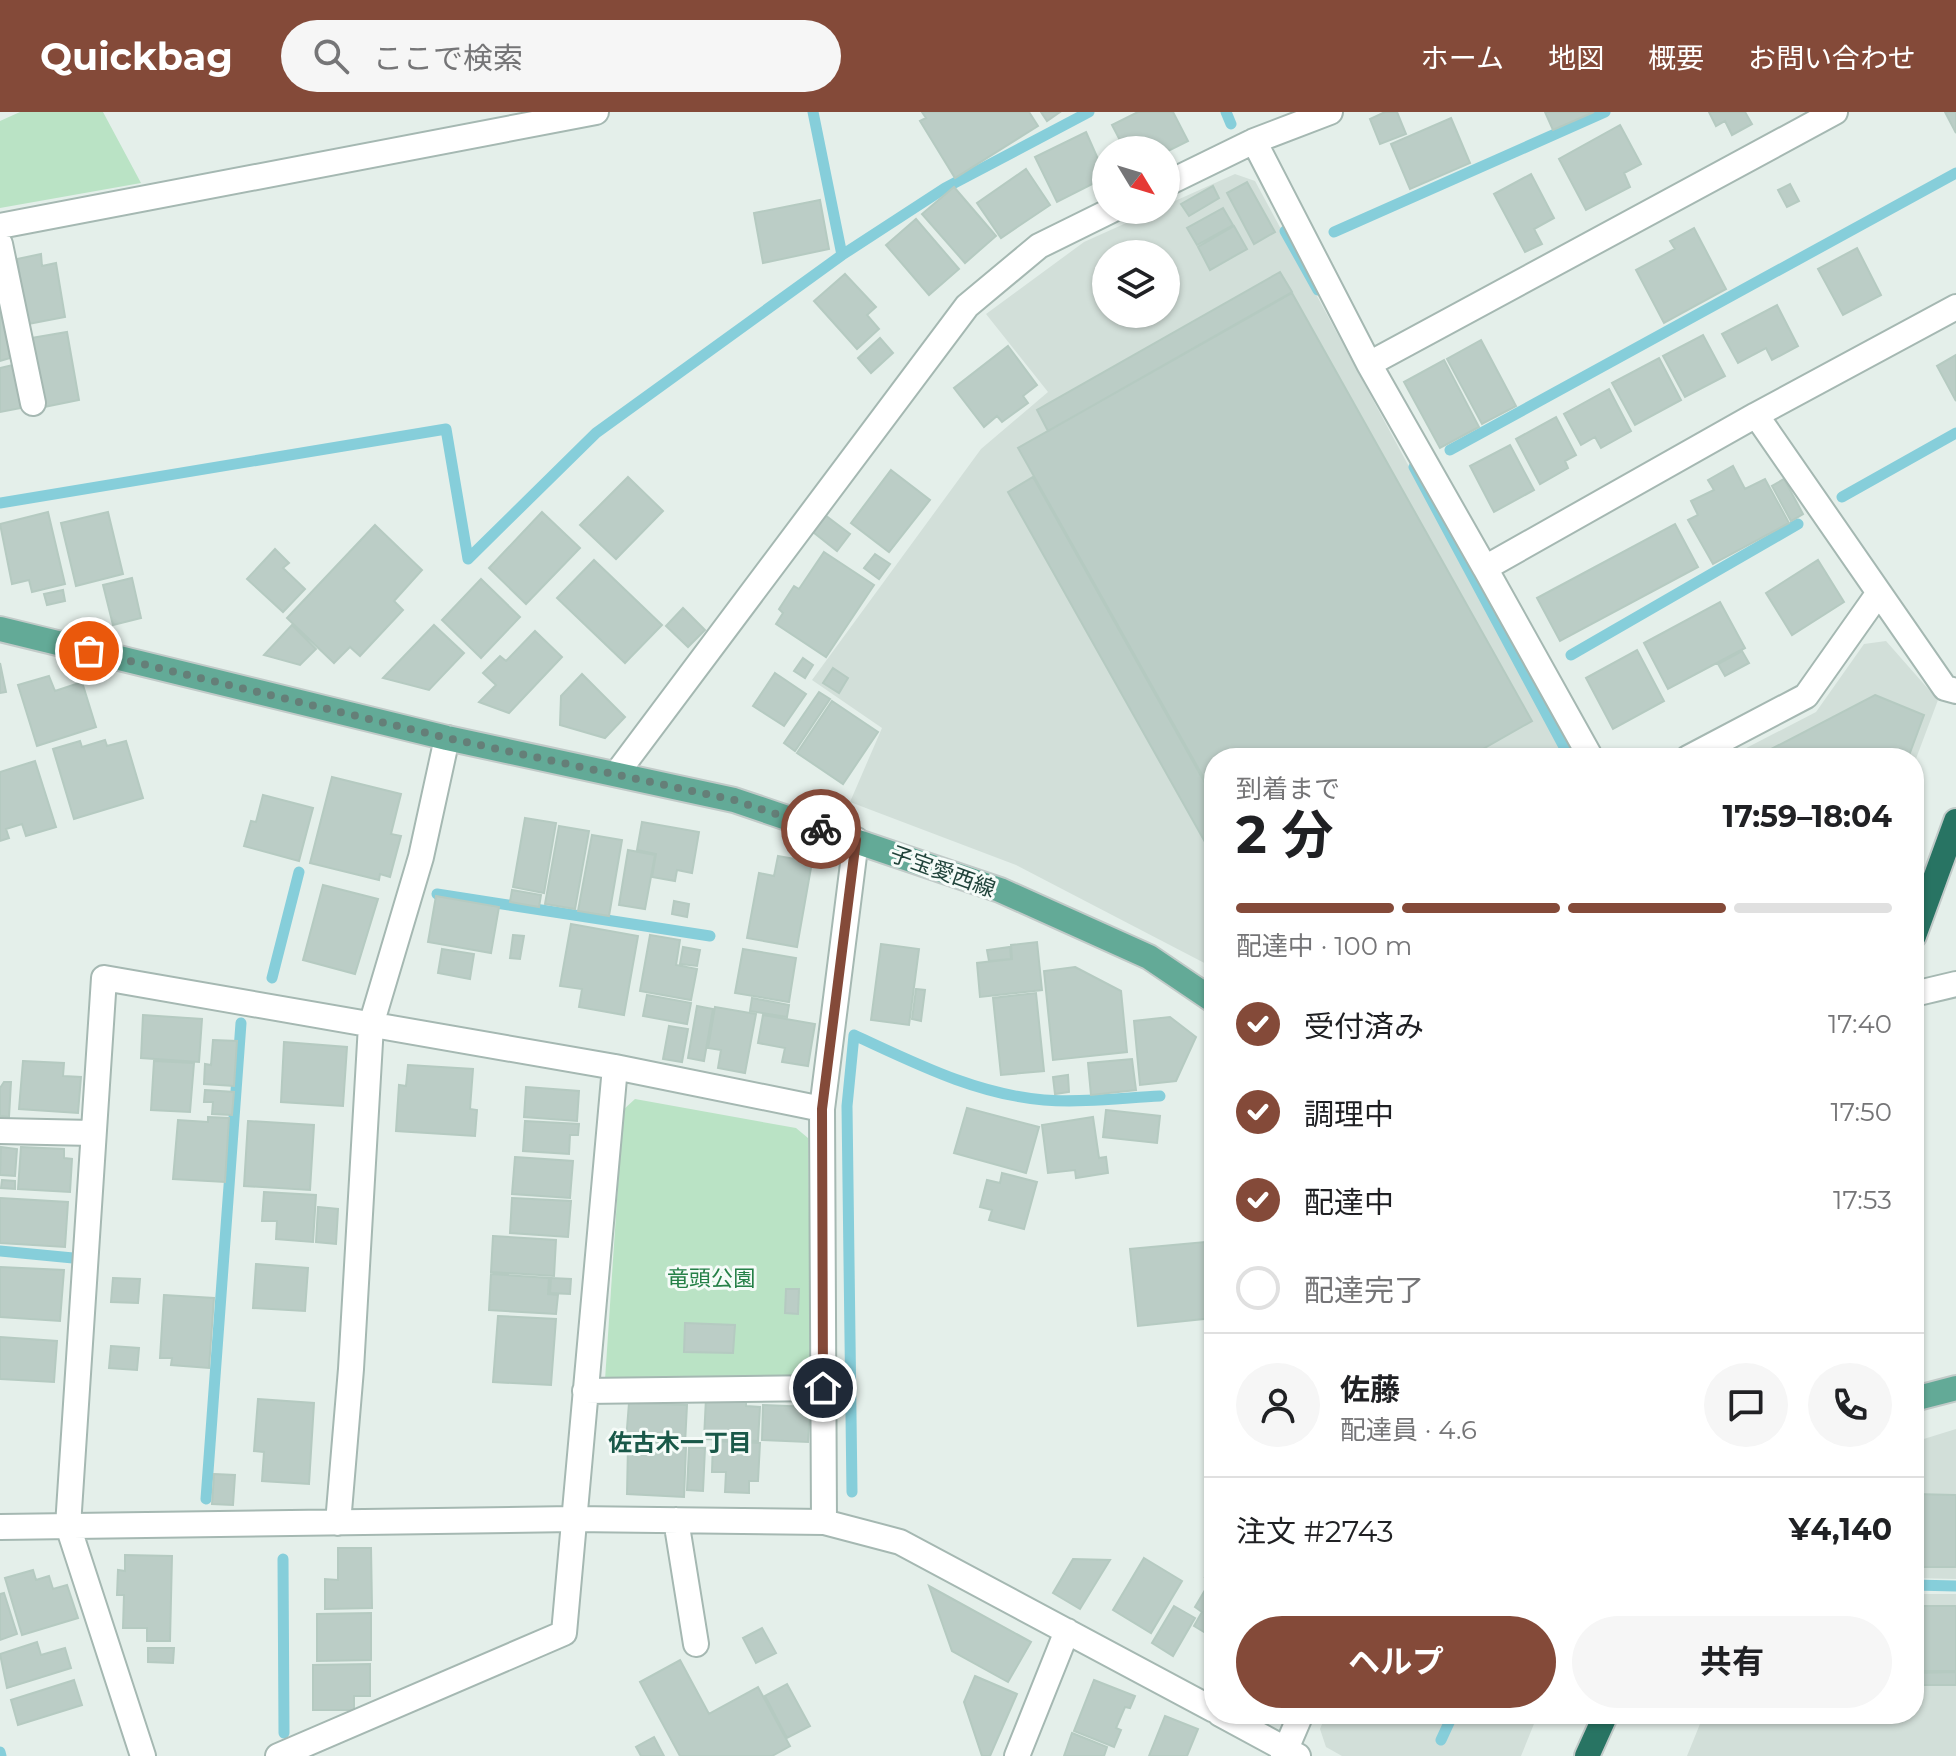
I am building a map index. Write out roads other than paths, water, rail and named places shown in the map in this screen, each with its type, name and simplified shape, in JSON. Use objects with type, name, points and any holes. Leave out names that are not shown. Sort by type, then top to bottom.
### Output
[{"type":"highway","points":[[1924,909],[1956,821]]},
{"type":"highway","points":[[1587,1756],[1601,1724]]},
{"type":"main road","name":"子宝愛西線","points":[[0,629],[447,738],[734,800],[1000,890],[1136,951],[1204,995]]},
{"type":"main road","points":[[1924,1396],[1956,1388]]},
{"type":"street","points":[[0,226],[596,112]]},
{"type":"street","points":[[1180,177],[1254,141],[1330,112]]},
{"type":"street","points":[[1369,364],[1835,112]]},
{"type":"street","points":[[1254,141],[1369,364],[1585,748]]},
{"type":"street","points":[[617,773],[967,306],[1039,246],[1092,220]]},
{"type":"street","points":[[0,244],[33,403]]},
{"type":"street","points":[[1485,568],[1756,415],[1956,307]]},
{"type":"street","points":[[1756,415],[1945,688],[1956,691]]},
{"type":"street","points":[[1707,748],[1806,696],[1878,594]]},
{"type":"street","points":[[338,1523],[351,1369],[371,1025],[421,857],[447,738]]},
{"type":"street","points":[[824,1522],[822,1109],[856,840]]},
{"type":"street","points":[[143,1756],[68,1526],[104,978],[615,1067],[822,1109]]},
{"type":"street","points":[[1924,992],[1956,984]]},
{"type":"street","points":[[278,1756],[564,1633],[615,1067]]},
{"type":"street","points":[[0,1131],[93,1133]]},
{"type":"street","points":[[585,1391],[823,1388]]},
{"type":"street","points":[[0,1527],[573,1519],[824,1522],[900,1542],[1204,1705]]},
{"type":"street","points":[[676,1520],[696,1644]]},
{"type":"street","points":[[1017,1756],[1067,1631]]},
{"type":"street","points":[[1237,1724],[1289,1754],[1298,1724]]},
{"type":"waterway","points":[[813,112],[842,255]]},
{"type":"waterway","points":[[0,503],[446,429],[468,559],[596,433],[842,255],[945,188],[1089,112]]},
{"type":"waterway","points":[[1226,112],[1231,124]]},
{"type":"waterway","points":[[1334,232],[1605,112]]},
{"type":"waterway","points":[[1450,450],[1956,173]]},
{"type":"waterway","points":[[1285,231],[1318,290]]},
{"type":"waterway","points":[[1842,497],[1956,433]]},
{"type":"waterway","points":[[1414,467],[1565,748]]},
{"type":"waterway","points":[[1571,655],[1798,524]]},
{"type":"waterway","points":[[272,978],[299,872]]},
{"type":"waterway","points":[[437,894],[710,936]]},
{"type":"waterway","points":[[206,1499],[241,1023]]},
{"type":"waterway","points":[[852,1492],[847,1106],[854,1035],[946,1076],[1019,1097],[1072,1101],[1160,1096]]},
{"type":"waterway","points":[[0,1251],[73,1258]]},
{"type":"waterway","points":[[283,1559],[284,1733]]},
{"type":"waterway","points":[[1924,1585],[1956,1586]]},
{"type":"waterway","points":[[1441,1740],[1448,1724]]},
{"type":"waterway","points":[[0,1752],[1,1756]]},
{"type":"district","name":"佐古木一丁目","points":[[680,1443]]},
{"type":"park label","name":"竜頭公園","points":[[711,1278]]}]
